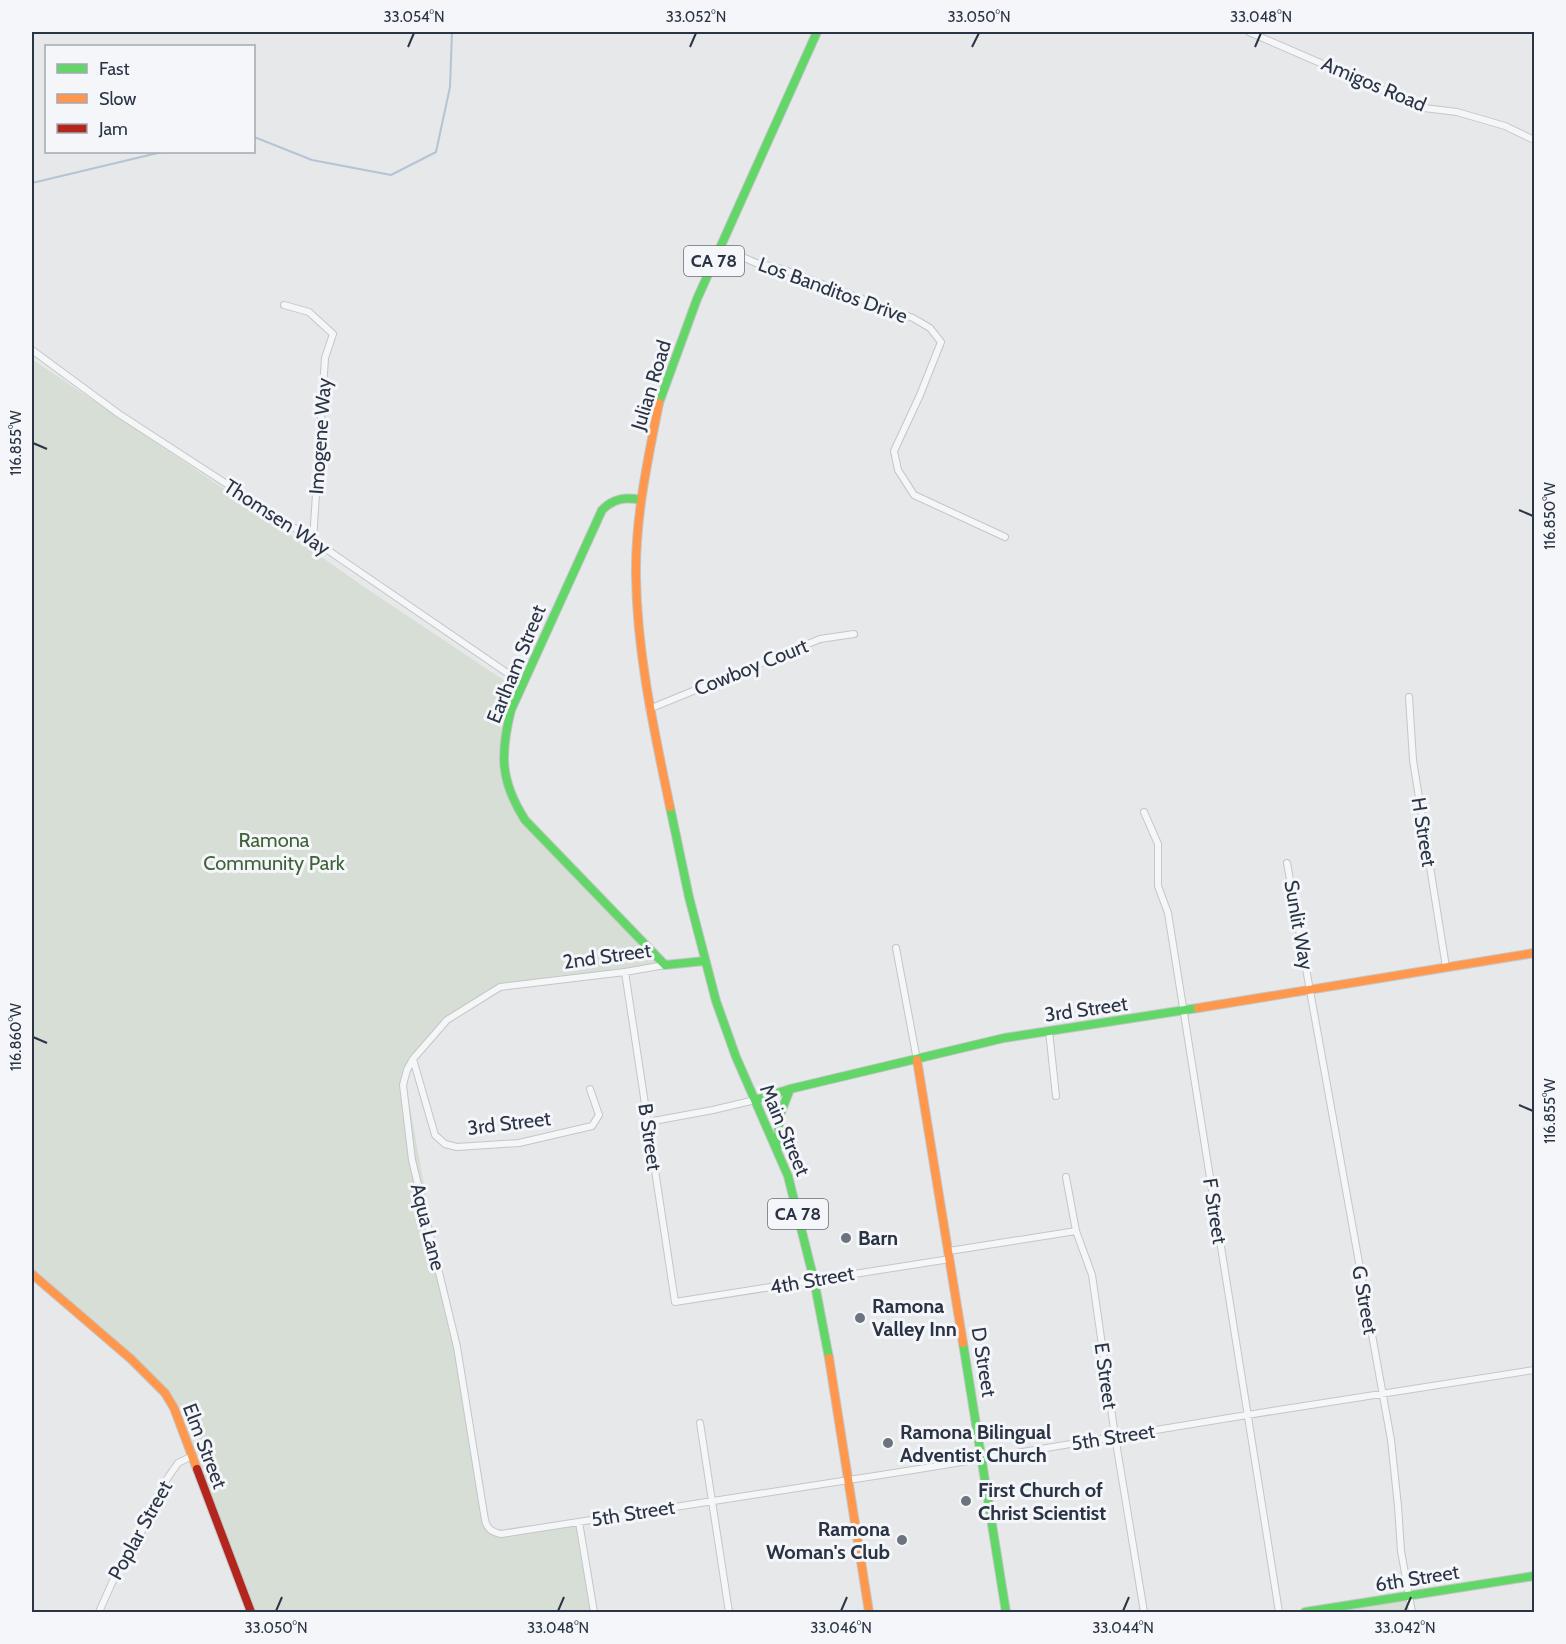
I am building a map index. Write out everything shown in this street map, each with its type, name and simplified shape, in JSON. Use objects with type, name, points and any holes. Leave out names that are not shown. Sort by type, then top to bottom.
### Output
[{"type":"main road","name":"Julian Road","points":[[663,774],[649,709],[640,646],[636,574],[641,500],[659,403],[687,322],[817,32]]},
{"type":"main road","name":"Earlham Street","points":[[641,500],[622,497],[609,502],[602,510],[511,710],[504,735],[503,764],[508,792],[525,820],[665,965]]},
{"type":"main road","name":"Main Street","points":[[663,774],[705,961],[718,1008],[788,1176],[814,1280],[868,1612]]},
{"type":"main road","name":"3rd Street","points":[[755,1100],[790,1089],[1004,1038],[1534,953]]},
{"type":"main road","name":"2nd Street","points":[[665,965],[705,961]]},
{"type":"main road","name":"D Street","points":[[917,1060],[1006,1612]]},
{"type":"main road","points":[[777,1150],[780,1115],[790,1089]]},
{"type":"main road","name":"Elm Street","points":[[32,1274],[131,1359],[165,1394],[174,1408],[251,1612]]},
{"type":"main road","name":"6th Street","points":[[1305,1612],[1534,1576]]},
{"type":"street","name":"Amigos Road","points":[[1249,32],[1424,108],[1467,114],[1505,126],[1534,140]]},
{"type":"street","name":"Los Banditos Drive","points":[[720,247],[756,263],[782,269],[913,318],[930,328],[941,342],[920,395],[894,450],[898,470],[914,495],[1005,537]]},
{"type":"street","name":"Imogene Way","points":[[284,305],[309,312],[333,334],[325,358],[313,540]]},
{"type":"street","name":"Thomsen Way","points":[[32,350],[119,414],[313,540],[522,683]]},
{"type":"street","name":"Cowboy Court","points":[[649,709],[820,639],[854,634]]},
{"type":"street","name":"H Street","points":[[1409,697],[1413,760],[1446,967]]},
{"type":"street","name":"F Street","points":[[1144,812],[1158,844],[1158,886],[1168,913],[1279,1612]]},
{"type":"street","name":"Sunlit Way","points":[[1287,863],[1311,988]]},
{"type":"street","name":"D Street","points":[[897,948],[917,1060]]},
{"type":"street","name":"2nd Street","points":[[513,984],[625,972],[665,965]]},
{"type":"street","name":"B Street","points":[[625,972],[675,1302]]},
{"type":"street","name":"Aqua Lane","points":[[485,1520],[457,1347],[412,1160],[403,1085],[413,1059],[447,1020],[500,987],[513,984]]},
{"type":"street","name":"G Street","points":[[1311,988],[1381,1394],[1391,1440],[1401,1551],[1412,1612]]},
{"type":"street","points":[[1049,1030],[1056,1096]]},
{"type":"street","name":"3rd Street","points":[[413,1059],[435,1135],[445,1144],[456,1146],[519,1143],[592,1126],[599,1115],[590,1089]]},
{"type":"street","name":"3rd Street","points":[[648,1122],[755,1100]]},
{"type":"street","name":"E Street","points":[[1066,1177],[1076,1231],[1092,1275],[1115,1436],[1144,1612]]},
{"type":"street","name":"4th Street","points":[[675,1302],[814,1280],[1076,1231]]},
{"type":"street","name":"5th Street","points":[[485,1520],[486,1526],[492,1532],[501,1534],[1534,1370]]},
{"type":"street","points":[[700,1424],[729,1612]]},
{"type":"street","name":"Poplar Street","points":[[99,1612],[107,1590],[139,1537],[167,1479],[178,1463],[192,1455]]},
{"type":"street","points":[[579,1522],[594,1612]]},
{"type":"green space","name":"Ramona Community Park","points":[[32,359],[508,683],[517,696],[511,711],[504,772],[525,820],[671,964],[501,986],[455,1014],[411,1061],[406,1086],[485,1520],[494,1533],[579,1522],[594,1612],[251,1612],[165,1393],[32,1273]]},
{"type":"green space","points":[[1410,1596],[1412,1612],[1308,1612]]},
{"type":"waterway","points":[[255,137],[312,160],[391,175],[436,152],[450,87],[452,32]]},
{"type":"waterway","points":[[32,183],[158,153]]},
{"type":"traffic: fast","points":[[659,403],[697,299],[817,32]]},
{"type":"traffic: fast","points":[[641,500],[620,499],[602,510],[511,710],[505,740],[505,767],[511,793],[525,820],[665,965],[704,961]]},
{"type":"traffic: fast","points":[[670,807],[689,897],[716,1001],[736,1057],[788,1176],[814,1280],[829,1358]]},
{"type":"traffic: fast","points":[[755,1100],[790,1089],[1004,1038],[1198,1008]]},
{"type":"traffic: fast","points":[[777,1148],[780,1115],[790,1089]]},
{"type":"traffic: fast","points":[[963,1343],[1006,1612]]},
{"type":"traffic: fast","points":[[1305,1612],[1534,1576]]},
{"type":"traffic: slow","points":[[659,403],[640,511],[636,576],[643,663],[652,721],[670,807]]},
{"type":"traffic: slow","points":[[1198,1008],[1534,953]]},
{"type":"traffic: slow","points":[[917,1060],[963,1343]]},
{"type":"traffic: slow","points":[[32,1274],[131,1359],[165,1393],[174,1408],[197,1469]]},
{"type":"traffic: slow","points":[[829,1358],[869,1612]]},
{"type":"traffic: jam","points":[[197,1469],[251,1612]]},
{"type":"place","name":"Barn","points":[[846,1238]]},
{"type":"place","name":"Ramona Valley Inn","points":[[860,1318]]},
{"type":"place","name":"Ramona Bilingual Adventist Church","points":[[888,1443]]},
{"type":"place","name":"First Church of Christ Scientist","points":[[966,1501]]},
{"type":"place","name":"Ramona Woman's Club","points":[[902,1540]]}]
